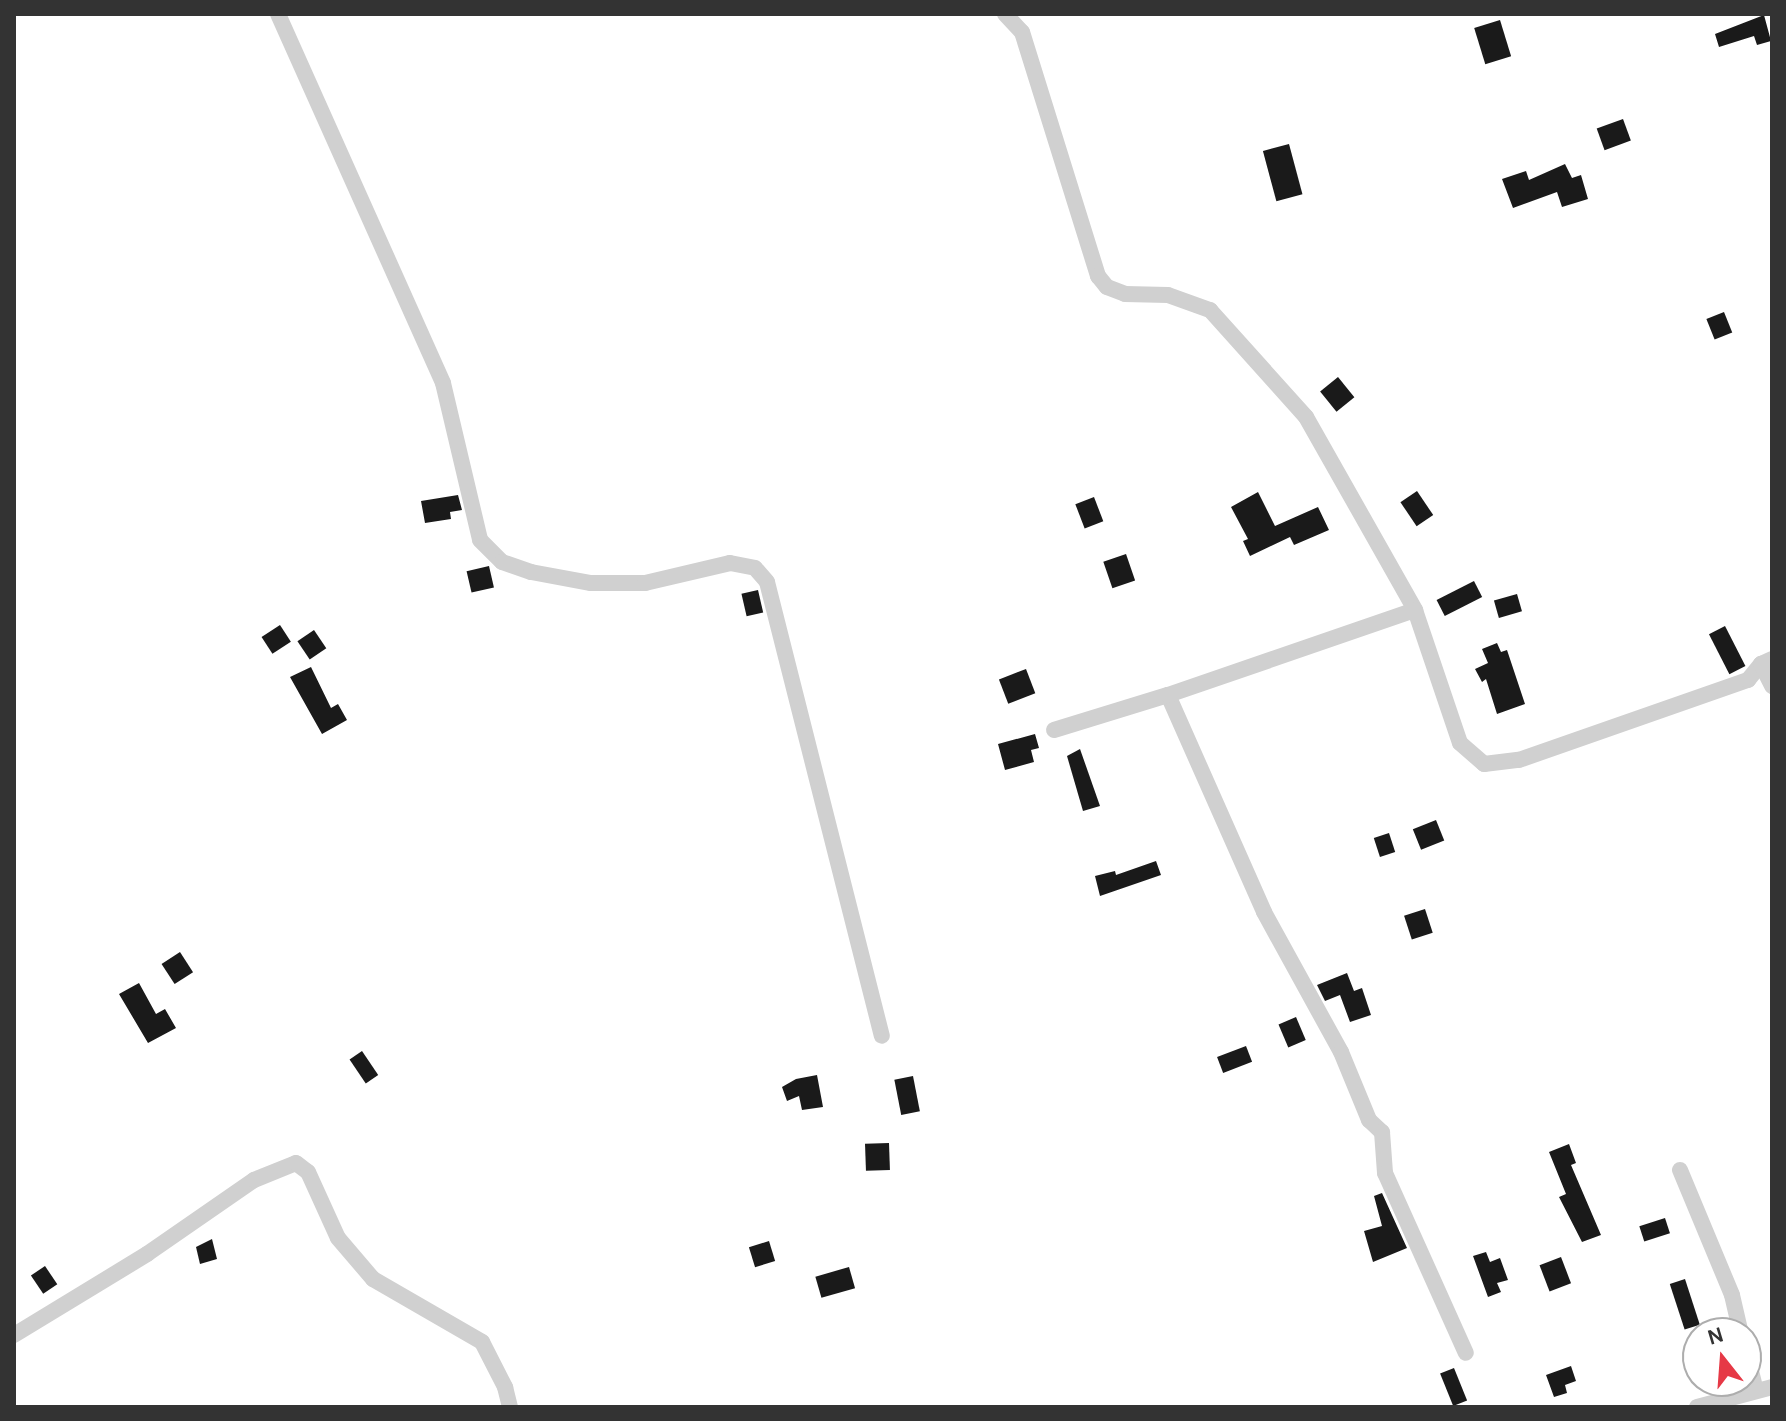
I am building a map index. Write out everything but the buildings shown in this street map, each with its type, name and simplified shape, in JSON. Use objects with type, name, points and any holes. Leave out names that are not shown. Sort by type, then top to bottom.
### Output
[{"type":"street","points":[[278,14],[443,383],[480,540],[502,562],[531,572],[591,583],[645,583],[730,563],[755,568],[767,582],[882,1036]]},
{"type":"street","points":[[1005,14],[1022,32],[1098,276],[1107,287],[1125,294],[1168,295],[1210,310],[1306,417],[1415,610],[1460,743],[1484,764],[1519,760],[1748,680],[1766,662]]},
{"type":"street","points":[[1054,730],[1168,695],[1415,610]]},
{"type":"street","points":[[1766,662],[1772,686]]},
{"type":"street","points":[[1168,695],[1264,912],[1341,1052],[1369,1120],[1382,1132],[1385,1173],[1466,1353]]},
{"type":"street","points":[[14,1335],[147,1254],[254,1180],[296,1163],[308,1172],[338,1238],[373,1279],[482,1342],[505,1387],[510,1407]]},
{"type":"street","points":[[1680,1170],[1732,1295],[1737,1317]]},
{"type":"street","points":[[1697,1407],[1764,1389]]}]
